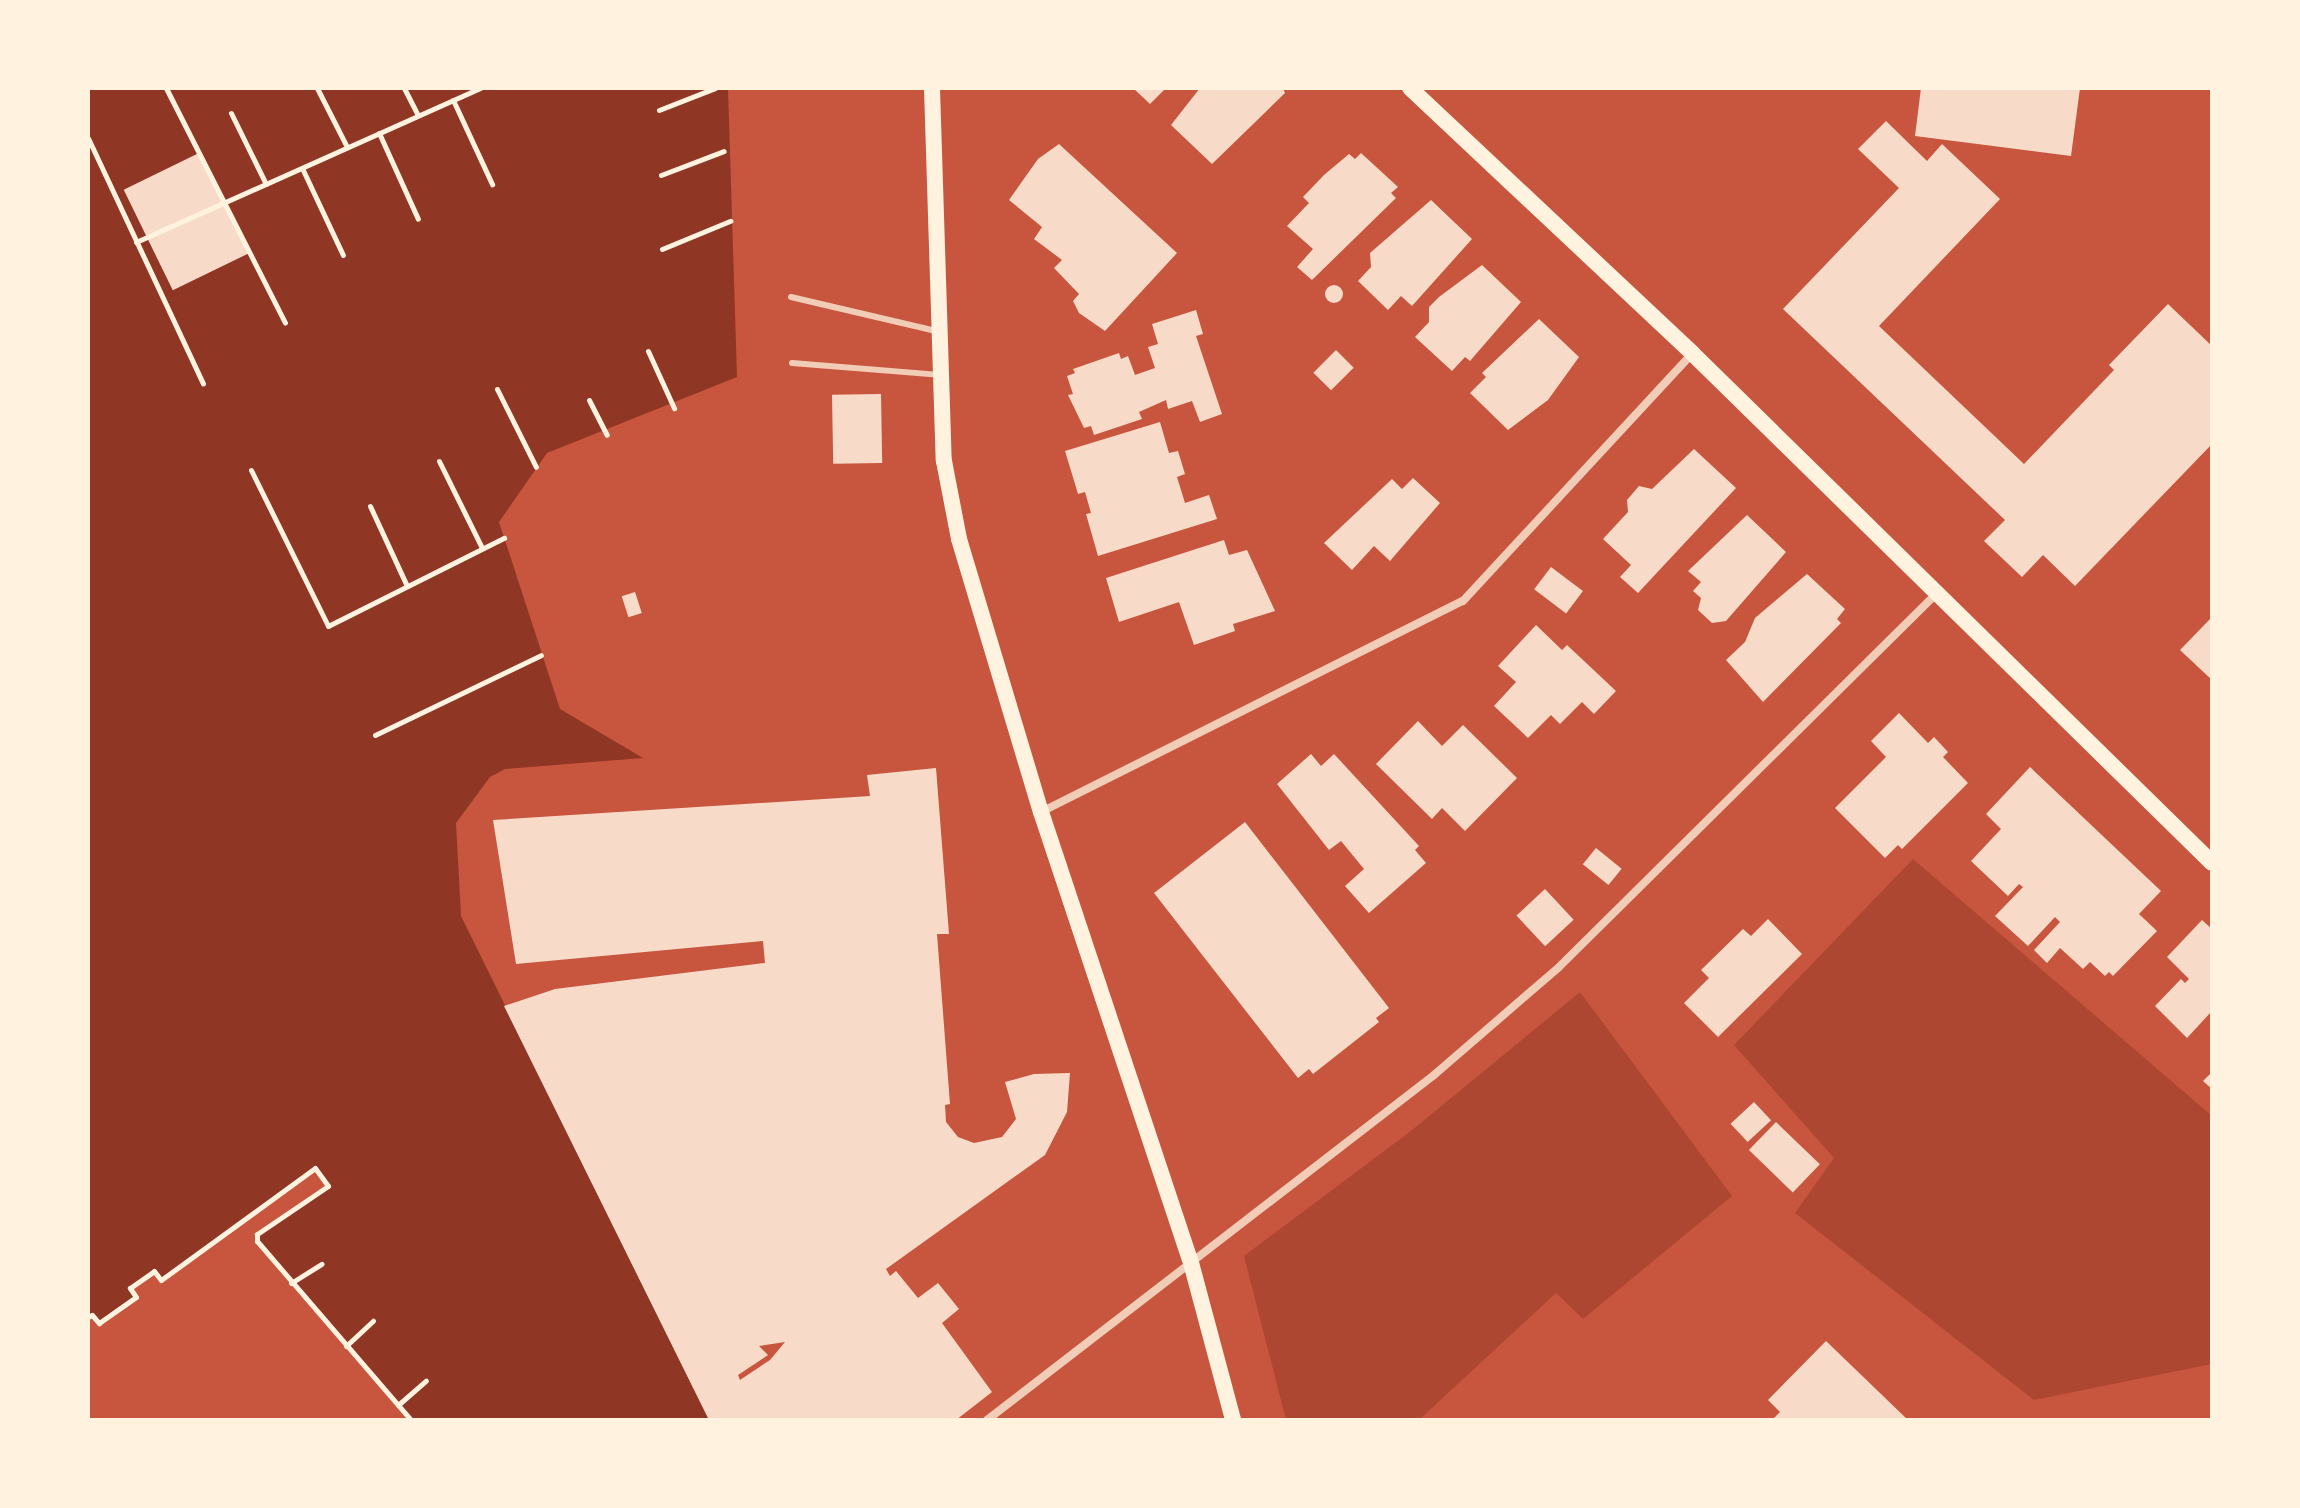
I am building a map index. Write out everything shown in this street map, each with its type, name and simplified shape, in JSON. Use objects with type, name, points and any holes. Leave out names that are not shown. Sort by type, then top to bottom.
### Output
[{"type":"main road","points":[[932,88],[944,461],[959,539],[1041,812],[1190,1259],[1233,1420]]},
{"type":"main road","points":[[1410,88],[1692,353],[2212,863]]},
{"type":"street","points":[[1041,812],[1463,601],[1692,353]]},
{"type":"street","points":[[987,1420],[1190,1259],[1434,1075],[1559,967],[1938,593]]},
{"type":"lane","points":[[791,297],[940,332]]},
{"type":"lane","points":[[792,363],[941,375]]},
{"type":"path","points":[[166,88],[285,323]]},
{"type":"path","points":[[317,88],[347,147]]},
{"type":"path","points":[[404,88],[418,115]]},
{"type":"path","points":[[136,242],[480,88]]},
{"type":"path","points":[[659,110],[715,88]]},
{"type":"path","points":[[453,100],[492,184]]},
{"type":"path","points":[[231,113],[266,184]]},
{"type":"path","points":[[379,133],[418,219]]},
{"type":"path","points":[[88,138],[203,383]]},
{"type":"path","points":[[661,175],[724,151]]},
{"type":"path","points":[[302,168],[343,255]]},
{"type":"path","points":[[662,249],[730,221]]},
{"type":"path","points":[[648,351],[674,408]]},
{"type":"path","points":[[497,389],[536,467]]},
{"type":"path","points":[[589,400],[607,435]]},
{"type":"path","points":[[439,461],[482,548]]},
{"type":"path","points":[[251,470],[328,626],[504,538]]},
{"type":"path","points":[[370,506],[407,586]]},
{"type":"path","points":[[375,735],[541,655]]},
{"type":"path","points":[[88,1317],[92,1315],[99,1323],[136,1297],[130,1288],[154,1271],[161,1280],[315,1168],[328,1186],[257,1234],[257,1241],[411,1420]]},
{"type":"path","points":[[291,1283],[321,1264]]},
{"type":"path","points":[[344,1345],[373,1321]]},
{"type":"path","points":[[398,1405],[426,1381]]},
{"type":"shaded area","points":[[88,88],[728,88],[737,377],[547,453],[499,522],[560,709],[643,758],[505,769],[490,777],[456,823],[461,916],[709,1420],[411,1420],[257,1241],[257,1234],[327,1187],[315,1168],[161,1280],[154,1271],[130,1288],[136,1297],[99,1323],[88,1317]]},
{"type":"shaded area","points":[[1913,859],[2212,1116],[2212,1364],[2034,1400],[1795,1213],[1834,1158],[1734,1045]]},
{"type":"shaded area","points":[[1580,992],[1732,1196],[1583,1319],[1556,1293],[1419,1420],[1286,1420],[1244,1256],[1411,1131]]},
{"type":"pier","points":[[315,1168],[328,1186],[257,1234],[257,1241],[291,1283],[253,1243],[253,1233],[322,1185],[314,1173],[163,1284],[153,1277],[135,1289],[139,1300],[102,1326],[88,1321],[92,1315],[99,1323],[136,1297],[130,1288],[154,1271],[161,1280]]},
{"type":"building","points":[[1133,88],[1166,88],[1150,104]]},
{"type":"building","points":[[1200,88],[1283,88],[1285,93],[1212,164],[1171,125]]},
{"type":"building","points":[[1921,88],[2080,88],[2071,156],[1915,136]]},
{"type":"building","points":[[1886,121],[1927,161],[1942,144],[2000,199],[1879,326],[2024,464],[2114,370],[2109,365],[2168,304],[2212,346],[2212,444],[2075,586],[2043,555],[2022,577],[1984,541],[2005,520],[1783,309],[1899,188],[1858,149]]},
{"type":"building","points":[[1059,144],[1177,253],[1105,331],[1079,313],[1073,301],[1079,294],[1054,268],[1062,260],[1034,239],[1042,227],[1009,200],[1038,159]]},
{"type":"building","points":[[201,152],[250,253],[173,290],[124,190]]},
{"type":"building","points":[[1361,153],[1398,187],[1391,193],[1396,198],[1312,280],[1297,267],[1313,249],[1287,226],[1309,203],[1303,197],[1324,175],[1349,154],[1355,159]]},
{"type":"building","points":[[1431,200],[1472,239],[1412,306],[1401,296],[1388,310],[1358,281],[1371,267],[1370,253]]},
{"type":"building","points":[[1482,265],[1521,302],[1470,361],[1465,357],[1452,371],[1415,337],[1429,322],[1429,307]]},
{"type":"building","points":[[1334,285],[1343,294],[1334,303],[1325,294]]},
{"type":"building","points":[[1196,310],[1203,334],[1196,336],[1222,414],[1200,422],[1192,401],[1168,409],[1166,400],[1139,412],[1142,419],[1094,435],[1091,426],[1084,428],[1068,395],[1073,394],[1067,376],[1075,373],[1073,369],[1119,353],[1121,359],[1128,356],[1135,375],[1155,368],[1148,347],[1158,344],[1152,324]]},
{"type":"building","points":[[1539,319],[1579,357],[1548,400],[1508,430],[1470,393],[1486,377],[1482,373]]},
{"type":"building","points":[[1336,350],[1354,368],[1331,390],[1313,373]]},
{"type":"building","points":[[881,394],[882,463],[833,464],[832,395]]},
{"type":"building","points":[[1160,422],[1169,453],[1178,451],[1185,474],[1177,477],[1185,503],[1209,495],[1217,519],[1098,556],[1086,514],[1091,513],[1085,492],[1078,494],[1065,451]]},
{"type":"building","points":[[1694,449],[1736,488],[1638,593],[1620,577],[1631,565],[1603,539],[1628,512],[1627,500],[1639,486],[1652,489]]},
{"type":"building","points":[[1413,478],[1440,503],[1390,561],[1374,546],[1352,570],[1324,543],[1392,479],[1402,489]]},
{"type":"building","points":[[1747,515],[1786,552],[1726,621],[1712,623],[1698,610],[1701,598],[1693,591],[1701,582],[1688,571]]},
{"type":"building","points":[[1224,540],[1229,555],[1247,550],[1275,611],[1233,624],[1235,631],[1194,645],[1179,602],[1119,622],[1106,578]]},
{"type":"building","points":[[1551,567],[1583,591],[1566,613],[1534,589]]},
{"type":"building","points":[[1807,574],[1845,609],[1837,619],[1841,623],[1763,702],[1726,660],[1745,642],[1755,618]]},
{"type":"building","points":[[635,592],[642,613],[628,617],[622,596]]},
{"type":"building","points":[[2212,617],[2212,680],[2180,650]]},
{"type":"building","points":[[1536,625],[1562,650],[1567,645],[1616,691],[1594,714],[1582,702],[1560,724],[1551,715],[1528,738],[1494,706],[1516,682],[1498,666]]},
{"type":"building","points":[[1899,713],[1928,743],[1934,737],[1948,752],[1943,757],[1968,783],[1902,849],[1898,845],[1885,858],[1835,808],[1886,757],[1871,741]]},
{"type":"building","points":[[1418,721],[1442,746],[1463,725],[1517,778],[1465,831],[1442,808],[1432,819],[1376,764]]},
{"type":"building","points":[[1311,754],[1321,766],[1334,754],[1419,846],[1415,850],[1426,863],[1369,913],[1345,886],[1364,869],[1341,841],[1329,850],[1277,784]]},
{"type":"building","points":[[2030,767],[2161,891],[2139,914],[2157,931],[2113,976],[2109,972],[2105,976],[2090,962],[2083,969],[2060,948],[2047,963],[2034,950],[2060,922],[2055,917],[2028,946],[1995,916],[2023,887],[2019,884],[2008,896],[1971,861],[2001,829],[1986,814]]},
{"type":"building","points":[[936,768],[949,934],[937,934],[950,1104],[945,1105],[946,1122],[958,1137],[974,1143],[1002,1137],[1016,1119],[1005,1082],[1034,1074],[1070,1073],[1067,1112],[1045,1155],[886,1269],[890,1276],[896,1271],[918,1298],[938,1283],[959,1309],[942,1323],[992,1392],[956,1420],[709,1420],[504,1006],[555,989],[765,963],[763,941],[516,964],[493,820],[870,796],[867,775]],"holes":[[[785,1342],[770,1360],[740,1380],[738,1375],[768,1355],[759,1346]]]},
{"type":"building","points":[[1245,822],[1389,1008],[1376,1018],[1379,1022],[1313,1074],[1309,1069],[1298,1078],[1154,893]]},
{"type":"building","points":[[1596,848],[1622,869],[1608,885],[1583,864]]},
{"type":"building","points":[[1545,889],[1574,920],[1545,946],[1516,916]]},
{"type":"building","points":[[1768,919],[1802,954],[1718,1037],[1684,1003],[1709,978],[1701,970],[1743,929],[1751,936]]},
{"type":"building","points":[[2202,920],[2212,929],[2212,1011],[2187,1038],[2155,1006],[2181,979],[2185,983],[2189,979],[2167,957]]},
{"type":"building","points":[[2212,1072],[2212,1089],[2203,1081]]},
{"type":"building","points":[[1754,1102],[1771,1120],[1748,1142],[1731,1124]]},
{"type":"building","points":[[1776,1122],[1820,1164],[1793,1192],[1749,1150]]},
{"type":"building","points":[[1826,1341],[1908,1420],[1772,1420],[1780,1412],[1768,1400]]}]
